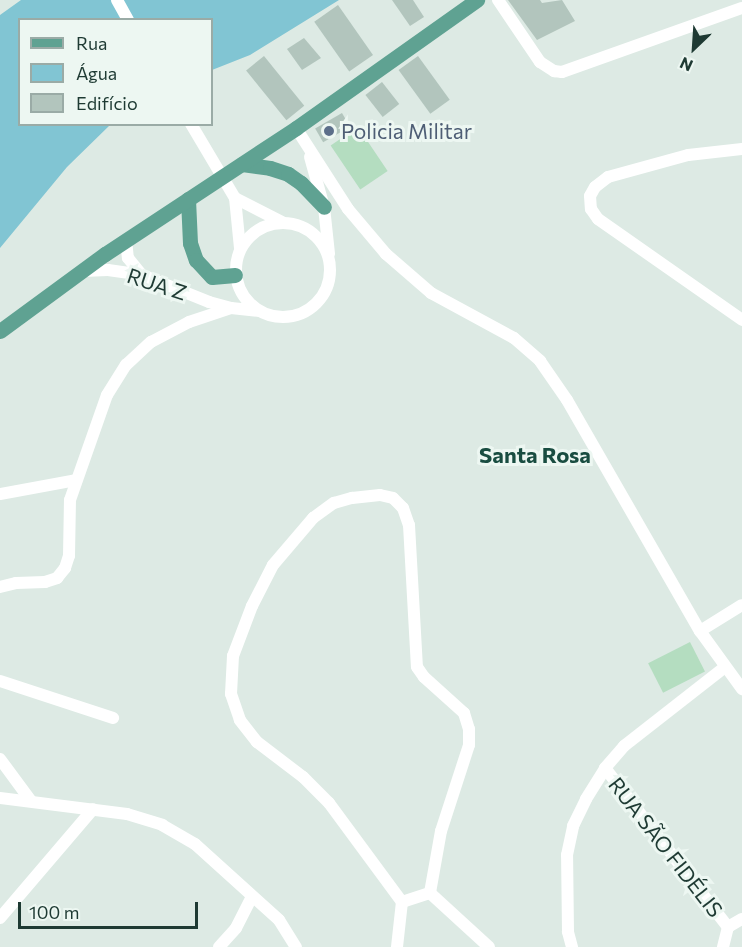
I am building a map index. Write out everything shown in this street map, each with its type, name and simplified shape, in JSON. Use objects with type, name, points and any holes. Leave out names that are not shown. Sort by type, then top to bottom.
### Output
[{"type":"main road","points":[[0,332],[126,240],[296,128],[477,0]]},
{"type":"main road","points":[[242,164],[270,168],[288,174],[301,183],[324,207]]},
{"type":"main road","points":[[188,200],[188,227],[196,260],[212,277],[235,275]]},
{"type":"street","points":[[117,0],[127,18]]},
{"type":"street","points":[[498,0],[540,62],[554,71],[570,70],[742,8]]},
{"type":"street","points":[[192,126],[234,196],[240,248],[235,275],[242,296],[258,311]]},
{"type":"street","points":[[296,128],[348,209],[386,255],[431,293],[514,338],[540,362],[567,400],[700,631],[724,668],[742,689]]},
{"type":"street","points":[[0,587],[16,583],[45,582],[57,578],[66,568],[69,556],[68,518],[76,480],[107,395],[126,364],[151,342],[189,322],[231,309],[258,311],[273,317],[290,318],[305,313],[318,303],[327,290],[330,274],[328,229],[306,144]]},
{"type":"street","points":[[742,149],[688,155],[608,177],[595,187],[590,196],[591,209],[598,219],[742,320]]},
{"type":"street","points":[[234,196],[284,223],[299,225],[313,233],[323,245],[329,259]]},
{"type":"street","points":[[240,248],[259,229],[284,223]]},
{"type":"street","points":[[126,240],[128,258],[142,275]]},
{"type":"street","name":"RUA Z","points":[[82,271],[108,270],[142,275],[231,309]]},
{"type":"street","points":[[0,494],[76,480]]},
{"type":"street","points":[[397,947],[402,902],[329,803],[303,777],[256,741],[240,720],[231,694],[233,656],[252,606],[273,565],[313,518],[334,502],[352,498],[380,495],[393,498],[403,508],[409,525],[417,667],[424,678],[464,713],[469,729],[470,745],[441,831],[430,893]]},
{"type":"street","points":[[700,631],[742,605]]},
{"type":"street","points":[[572,947],[568,932],[567,855],[573,826],[605,768],[624,746],[724,668]]},
{"type":"street","points":[[0,681],[113,718]]},
{"type":"street","points":[[0,759],[31,801]]},
{"type":"street","name":"RUA SÃO FIDÉLIS","points":[[605,768],[728,927]]},
{"type":"street","points":[[0,798],[127,814],[162,825],[195,844],[279,920],[296,947]]},
{"type":"street","points":[[0,918],[93,809]]},
{"type":"street","points":[[402,902],[430,893]]},
{"type":"street","points":[[430,893],[489,947]]},
{"type":"street","points":[[219,947],[236,928],[252,897]]},
{"type":"street","points":[[723,947],[728,927],[742,919]]},
{"type":"green space","points":[[358,127],[388,171],[360,189],[331,145]]},
{"type":"green space","points":[[690,642],[705,671],[663,693],[648,663]]},
{"type":"water","points":[[21,0],[339,0],[250,55],[213,70],[213,18],[18,18],[18,126],[109,126],[67,167],[0,248],[0,15]]},
{"type":"building","points":[[392,0],[413,0],[424,17],[410,26]]},
{"type":"building","points":[[508,0],[540,0],[542,3],[562,0],[575,21],[537,40]]},
{"type":"building","points":[[338,5],[373,55],[349,72],[314,22]]},
{"type":"building","points":[[304,38],[321,58],[302,70],[287,49]]},
{"type":"building","points":[[264,56],[304,106],[286,120],[246,70]]},
{"type":"building","points":[[418,56],[450,100],[430,114],[399,70]]},
{"type":"building","points":[[382,82],[399,104],[383,117],[365,95]]},
{"type":"building","points":[[342,113],[350,127],[323,142],[315,128]]},
{"type":"place","name":"Policia Militar","points":[[329,131]]},
{"type":"district","name":"Santa Rosa","points":[[535,455]]}]
